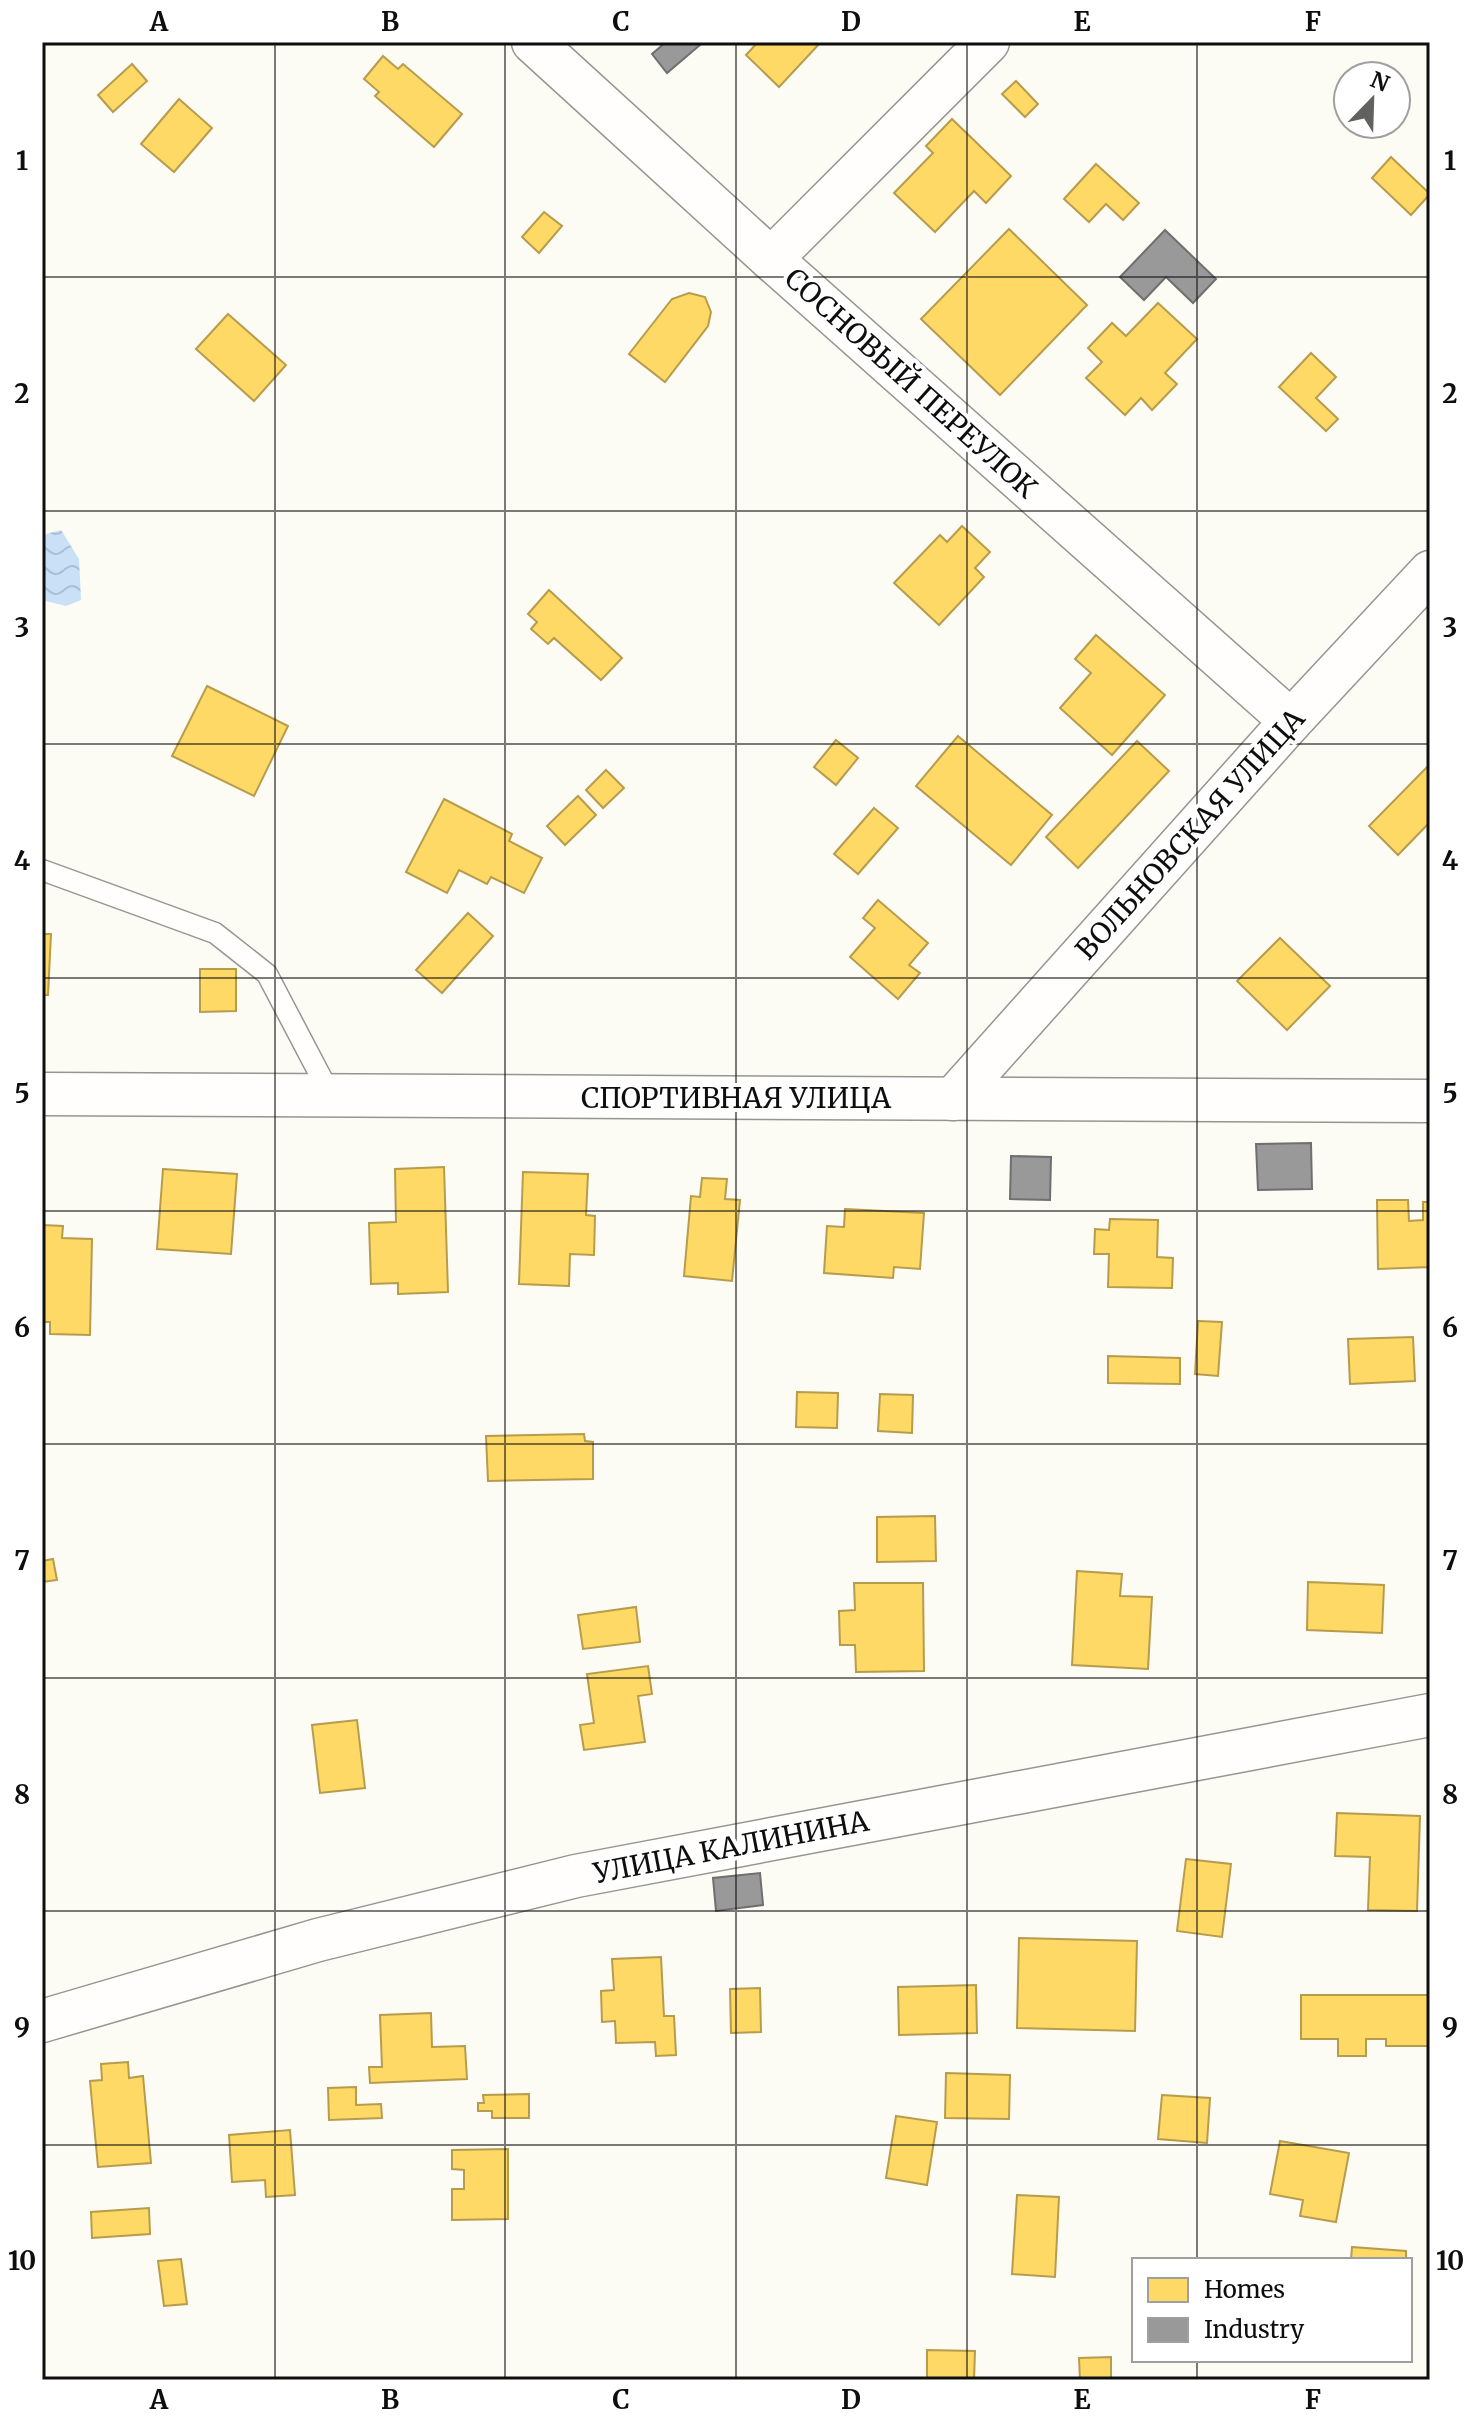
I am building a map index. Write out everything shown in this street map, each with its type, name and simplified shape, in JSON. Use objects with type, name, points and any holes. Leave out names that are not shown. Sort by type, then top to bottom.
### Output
[{"type":"street","name":"СОСНОВЫЙ ПЕРЕУЛОК","points":[[533,42],[771,259],[1291,721]]},
{"type":"street","points":[[771,259],[988,42]]},
{"type":"street","name":"ВОЛЬНОВСКАЯ УЛИЦА","points":[[953,1099],[1291,721],[1430,572]]},
{"type":"street","name":"СПОРТИВНАЯ УЛИЦА","points":[[42,1094],[1430,1101]]},
{"type":"street","name":"УЛИЦА КАЛИНИНА","points":[[42,2021],[318,1940],[576,1876],[1430,1715]]},
{"type":"lane","points":[[42,870],[215,933],[267,974],[332,1096]]},
{"type":"water","points":[[61,530],[79,559],[81,600],[66,606],[42,600],[42,535]]},
{"type":"building: Homes","points":[[758,42],[821,42],[779,87],[746,55]]},
{"type":"building: Homes","points":[[383,56],[398,69],[403,64],[462,114],[434,147],[375,96],[379,92],[364,79]]},
{"type":"building: Homes","points":[[132,64],[147,81],[113,112],[98,95]]},
{"type":"building: Homes","points":[[1016,81],[1038,104],[1025,117],[1002,94]]},
{"type":"building: Homes","points":[[179,99],[212,128],[174,172],[141,144]]},
{"type":"building: Homes","points":[[952,119],[1011,176],[986,203],[974,191],[935,232],[894,193],[933,153],[926,146]]},
{"type":"building: Homes","points":[[1391,157],[1430,194],[1411,215],[1372,178]]},
{"type":"building: Homes","points":[[1096,164],[1139,203],[1123,220],[1106,204],[1089,222],[1064,199]]},
{"type":"building: Homes","points":[[544,212],[562,226],[539,253],[522,237]]},
{"type":"building: Homes","points":[[1009,229],[1087,305],[1000,395],[921,319]]},
{"type":"building: Homes","points":[[689,293],[705,297],[711,312],[708,326],[665,382],[629,354],[672,299]]},
{"type":"building: Homes","points":[[1158,303],[1197,339],[1165,373],[1177,384],[1152,410],[1141,398],[1125,415],[1086,378],[1102,362],[1088,348],[1112,323],[1126,336]]},
{"type":"building: Homes","points":[[228,314],[286,365],[254,401],[196,349]]},
{"type":"building: Homes","points":[[1311,353],[1336,377],[1316,398],[1338,419],[1326,431],[1279,387]]},
{"type":"building: Homes","points":[[962,526],[990,552],[975,568],[984,577],[939,625],[894,583],[940,535],[947,542]]},
{"type":"building: Homes","points":[[549,590],[622,658],[601,680],[554,638],[548,644],[531,629],[537,622],[528,614]]},
{"type":"building: Homes","points":[[1096,635],[1165,695],[1112,755],[1060,708],[1091,673],[1075,659]]},
{"type":"building: Homes","points":[[207,686],[288,726],[254,796],[172,756]]},
{"type":"building: Homes","points":[[958,736],[1052,815],[1011,865],[916,786]]},
{"type":"building: Homes","points":[[836,740],[858,758],[836,785],[814,767]]},
{"type":"building: Homes","points":[[1137,741],[1169,771],[1078,868],[1046,837]]},
{"type":"building: Homes","points":[[1428,766],[1430,822],[1398,855],[1369,826]]},
{"type":"building: Homes","points":[[606,770],[624,788],[603,808],[586,790]]},
{"type":"building: Homes","points":[[578,796],[596,815],[565,845],[547,826]]},
{"type":"building: Homes","points":[[444,799],[512,834],[509,841],[542,858],[524,893],[491,877],[487,884],[459,870],[447,893],[406,872]]},
{"type":"building: Homes","points":[[874,808],[898,828],[858,874],[834,854]]},
{"type":"building: Homes","points":[[878,900],[928,943],[909,965],[920,973],[898,999],[850,957],[875,928],[863,918]]},
{"type":"building: Homes","points":[[468,913],[493,936],[442,993],[416,970]]},
{"type":"building: Homes","points":[[42,934],[51,934],[48,995],[42,995]]},
{"type":"building: Homes","points":[[1280,938],[1330,986],[1287,1030],[1237,981]]},
{"type":"building: Homes","points":[[200,969],[236,969],[236,1011],[200,1012]]},
{"type":"building: Homes","points":[[444,1167],[448,1292],[398,1294],[398,1283],[371,1284],[369,1223],[396,1222],[395,1169]]},
{"type":"building: Homes","points":[[163,1169],[237,1174],[231,1254],[157,1249]]},
{"type":"building: Homes","points":[[523,1172],[588,1174],[586,1215],[595,1216],[594,1255],[570,1254],[569,1286],[519,1284]]},
{"type":"building: Homes","points":[[702,1178],[727,1179],[725,1199],[740,1200],[732,1281],[684,1276],[691,1196],[700,1197]]},
{"type":"building: Homes","points":[[1377,1200],[1408,1200],[1409,1221],[1423,1220],[1423,1202],[1430,1202],[1430,1267],[1378,1269]]},
{"type":"building: Homes","points":[[845,1209],[924,1213],[920,1269],[894,1267],[893,1278],[824,1273],[827,1226],[844,1227]]},
{"type":"building: Homes","points":[[1110,1219],[1158,1220],[1157,1257],[1173,1258],[1172,1288],[1108,1287],[1109,1254],[1094,1254],[1095,1229],[1109,1230]]},
{"type":"building: Homes","points":[[42,1225],[63,1226],[62,1238],[92,1239],[90,1335],[50,1334],[50,1322],[42,1322]]},
{"type":"building: Homes","points":[[1198,1321],[1222,1322],[1218,1376],[1195,1374]]},
{"type":"building: Homes","points":[[1413,1337],[1415,1381],[1350,1384],[1348,1339]]},
{"type":"building: Homes","points":[[1108,1356],[1180,1358],[1180,1384],[1108,1383]]},
{"type":"building: Homes","points":[[797,1392],[838,1393],[837,1428],[796,1427]]},
{"type":"building: Homes","points":[[880,1394],[913,1395],[912,1433],[878,1431]]},
{"type":"building: Homes","points":[[584,1434],[585,1441],[593,1442],[593,1479],[488,1481],[486,1436]]},
{"type":"building: Homes","points":[[935,1516],[936,1561],[877,1562],[877,1517]]},
{"type":"building: Homes","points":[[53,1559],[57,1580],[42,1582],[42,1561]]},
{"type":"building: Homes","points":[[1077,1571],[1122,1574],[1120,1596],[1152,1597],[1148,1669],[1072,1665]]},
{"type":"building: Homes","points":[[1308,1582],[1384,1585],[1382,1633],[1307,1630]]},
{"type":"building: Homes","points":[[854,1583],[923,1583],[924,1671],[856,1672],[855,1645],[840,1645],[839,1611],[855,1610]]},
{"type":"building: Homes","points":[[636,1607],[640,1642],[583,1649],[578,1615]]},
{"type":"building: Homes","points":[[648,1666],[652,1694],[638,1696],[645,1742],[584,1750],[580,1725],[594,1723],[587,1674]]},
{"type":"building: Homes","points":[[357,1720],[365,1788],[320,1793],[312,1725]]},
{"type":"building: Homes","points":[[1337,1813],[1420,1816],[1417,1911],[1368,1910],[1370,1857],[1335,1856]]},
{"type":"building: Homes","points":[[1186,1859],[1231,1864],[1222,1937],[1177,1931]]},
{"type":"building: Homes","points":[[1019,1938],[1137,1941],[1135,2031],[1017,2028]]},
{"type":"building: Homes","points":[[661,1957],[664,2016],[674,2016],[676,2055],[656,2056],[655,2042],[616,2043],[615,2021],[602,2022],[601,1991],[614,1990],[612,1959]]},
{"type":"building: Homes","points":[[976,1985],[977,2033],[899,2035],[898,1987]]},
{"type":"building: Homes","points":[[760,1988],[761,2032],[731,2033],[730,1989]]},
{"type":"building: Homes","points":[[1301,1995],[1429,1995],[1429,2046],[1386,2046],[1386,2039],[1366,2039],[1366,2056],[1338,2056],[1338,2039],[1301,2039]]},
{"type":"building: Homes","points":[[431,2013],[432,2047],[465,2046],[467,2079],[370,2083],[369,2067],[382,2067],[380,2015]]},
{"type":"building: Homes","points":[[128,2062],[129,2078],[143,2076],[151,2163],[98,2167],[90,2081],[102,2080],[101,2064]]},
{"type":"building: Homes","points":[[946,2073],[1010,2075],[1009,2119],[945,2118]]},
{"type":"building: Homes","points":[[356,2087],[356,2105],[381,2104],[382,2118],[329,2120],[328,2088]]},
{"type":"building: Homes","points":[[529,2094],[529,2118],[492,2118],[492,2111],[478,2111],[478,2103],[484,2103],[483,2095]]},
{"type":"building: Homes","points":[[1162,2095],[1210,2098],[1207,2143],[1158,2139]]},
{"type":"building: Homes","points":[[896,2116],[937,2122],[927,2185],[886,2178]]},
{"type":"building: Homes","points":[[290,2130],[295,2195],[266,2197],[265,2180],[232,2182],[229,2135]]},
{"type":"building: Homes","points":[[1280,2141],[1349,2153],[1336,2222],[1300,2216],[1303,2200],[1270,2194]]},
{"type":"building: Homes","points":[[508,2149],[508,2219],[452,2220],[452,2189],[464,2189],[464,2170],[452,2169],[452,2150]]},
{"type":"building: Homes","points":[[1017,2195],[1059,2197],[1055,2277],[1012,2274]]},
{"type":"building: Homes","points":[[149,2208],[150,2234],[92,2238],[91,2212]]},
{"type":"building: Homes","points":[[1352,2247],[1406,2251],[1406,2258],[1351,2258]]},
{"type":"building: Homes","points":[[181,2259],[187,2304],[164,2306],[158,2261]]},
{"type":"building: Homes","points":[[927,2350],[975,2351],[974,2380],[927,2380]]},
{"type":"building: Homes","points":[[1111,2357],[1111,2380],[1080,2380],[1079,2358]]},
{"type":"building: Industry","points":[[666,42],[697,42],[700,45],[667,73],[652,54]]},
{"type":"building: Industry","points":[[1165,230],[1216,279],[1193,303],[1166,277],[1144,300],[1120,277]]},
{"type":"building: Industry","points":[[1311,1143],[1312,1189],[1258,1190],[1256,1144]]},
{"type":"building: Industry","points":[[1011,1156],[1051,1157],[1050,1200],[1010,1199]]},
{"type":"building: Industry","points":[[760,1873],[763,1905],[716,1911],[713,1878]]}]
